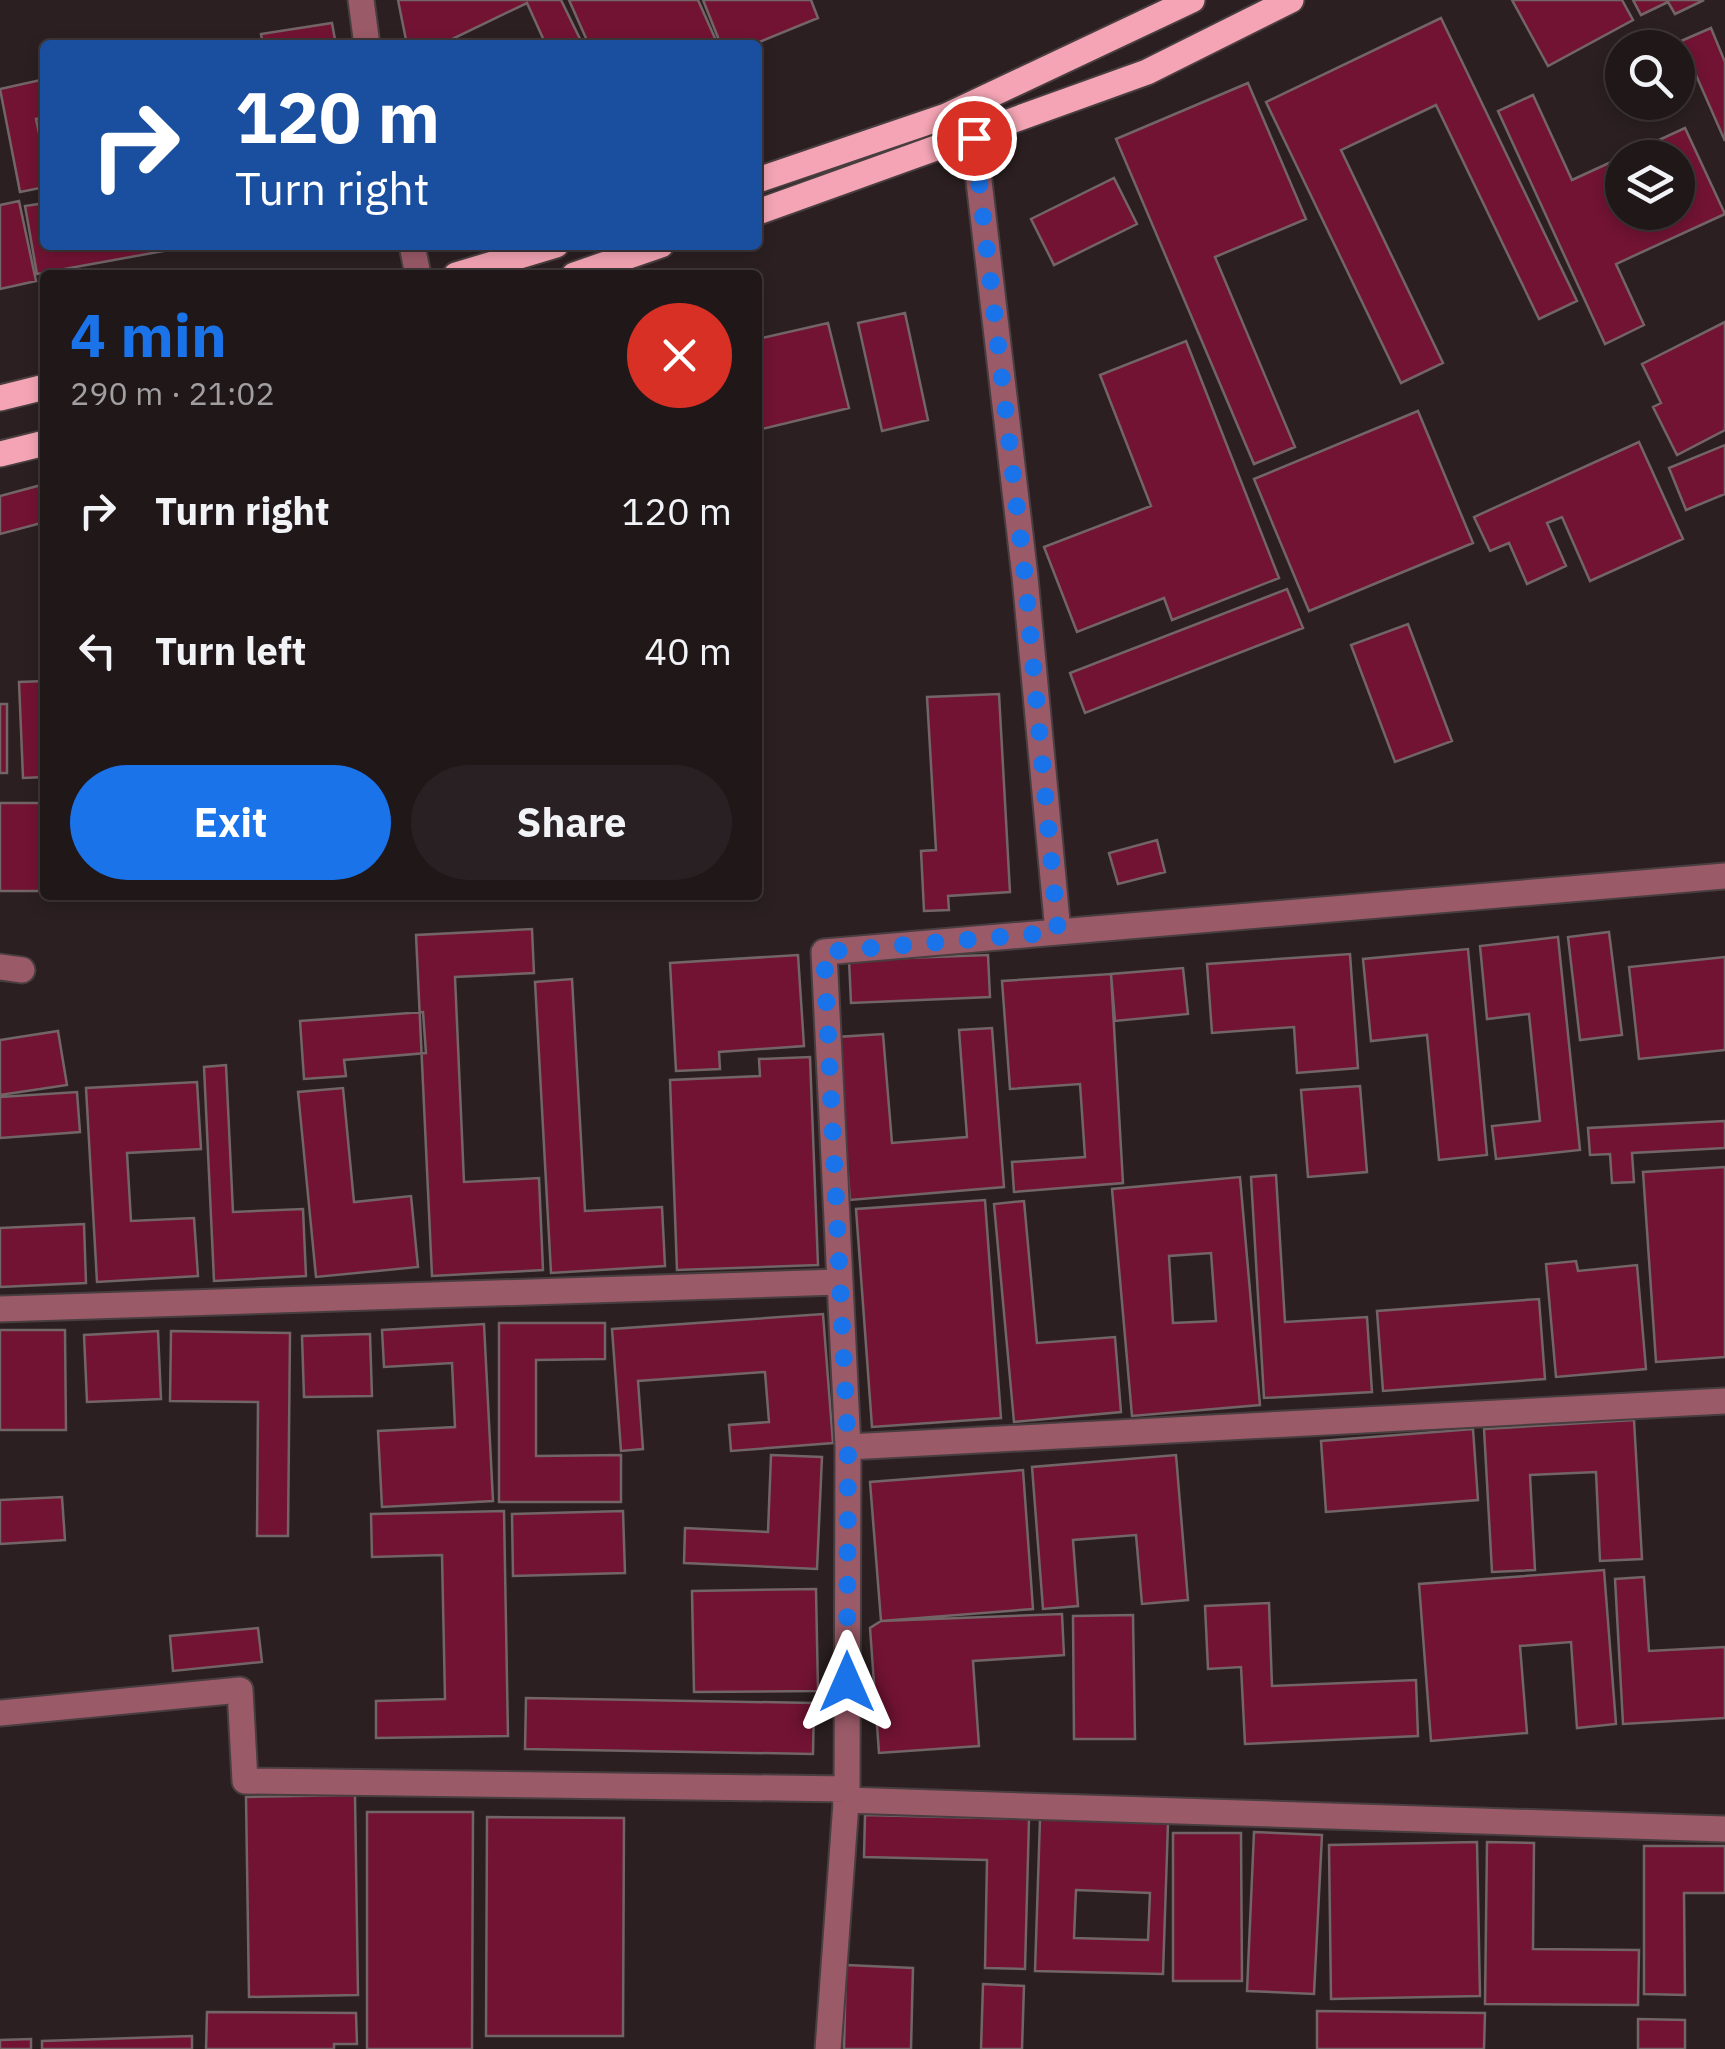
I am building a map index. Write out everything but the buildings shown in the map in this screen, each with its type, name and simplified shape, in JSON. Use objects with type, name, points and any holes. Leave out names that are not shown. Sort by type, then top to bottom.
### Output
[{"type":"main road","points":[[762,179],[946,116],[1192,0]]},
{"type":"main road","points":[[762,211],[974,138],[1146,72],[1291,0]]},
{"type":"main road","points":[[473,270],[539,250]]},
{"type":"main road","points":[[588,270],[646,250]]},
{"type":"main road","points":[[0,398],[40,388]]},
{"type":"main road","points":[[0,454],[40,444]]},
{"type":"street","points":[[362,0],[366,40]]},
{"type":"street","points":[[974,138],[1025,577],[1058,932]]},
{"type":"street","points":[[828,2049],[846,1794],[848,1447],[824,952],[1725,876]]},
{"type":"street","points":[[0,1309],[839,1282]]},
{"type":"street","points":[[848,1447],[1725,1401]]},
{"type":"street","points":[[0,1713],[240,1690],[245,1781],[846,1794],[1725,1829]]},
{"type":"route","points":[[847,1682],[848,1447],[824,952],[1058,932],[1025,577],[974,138]]}]
